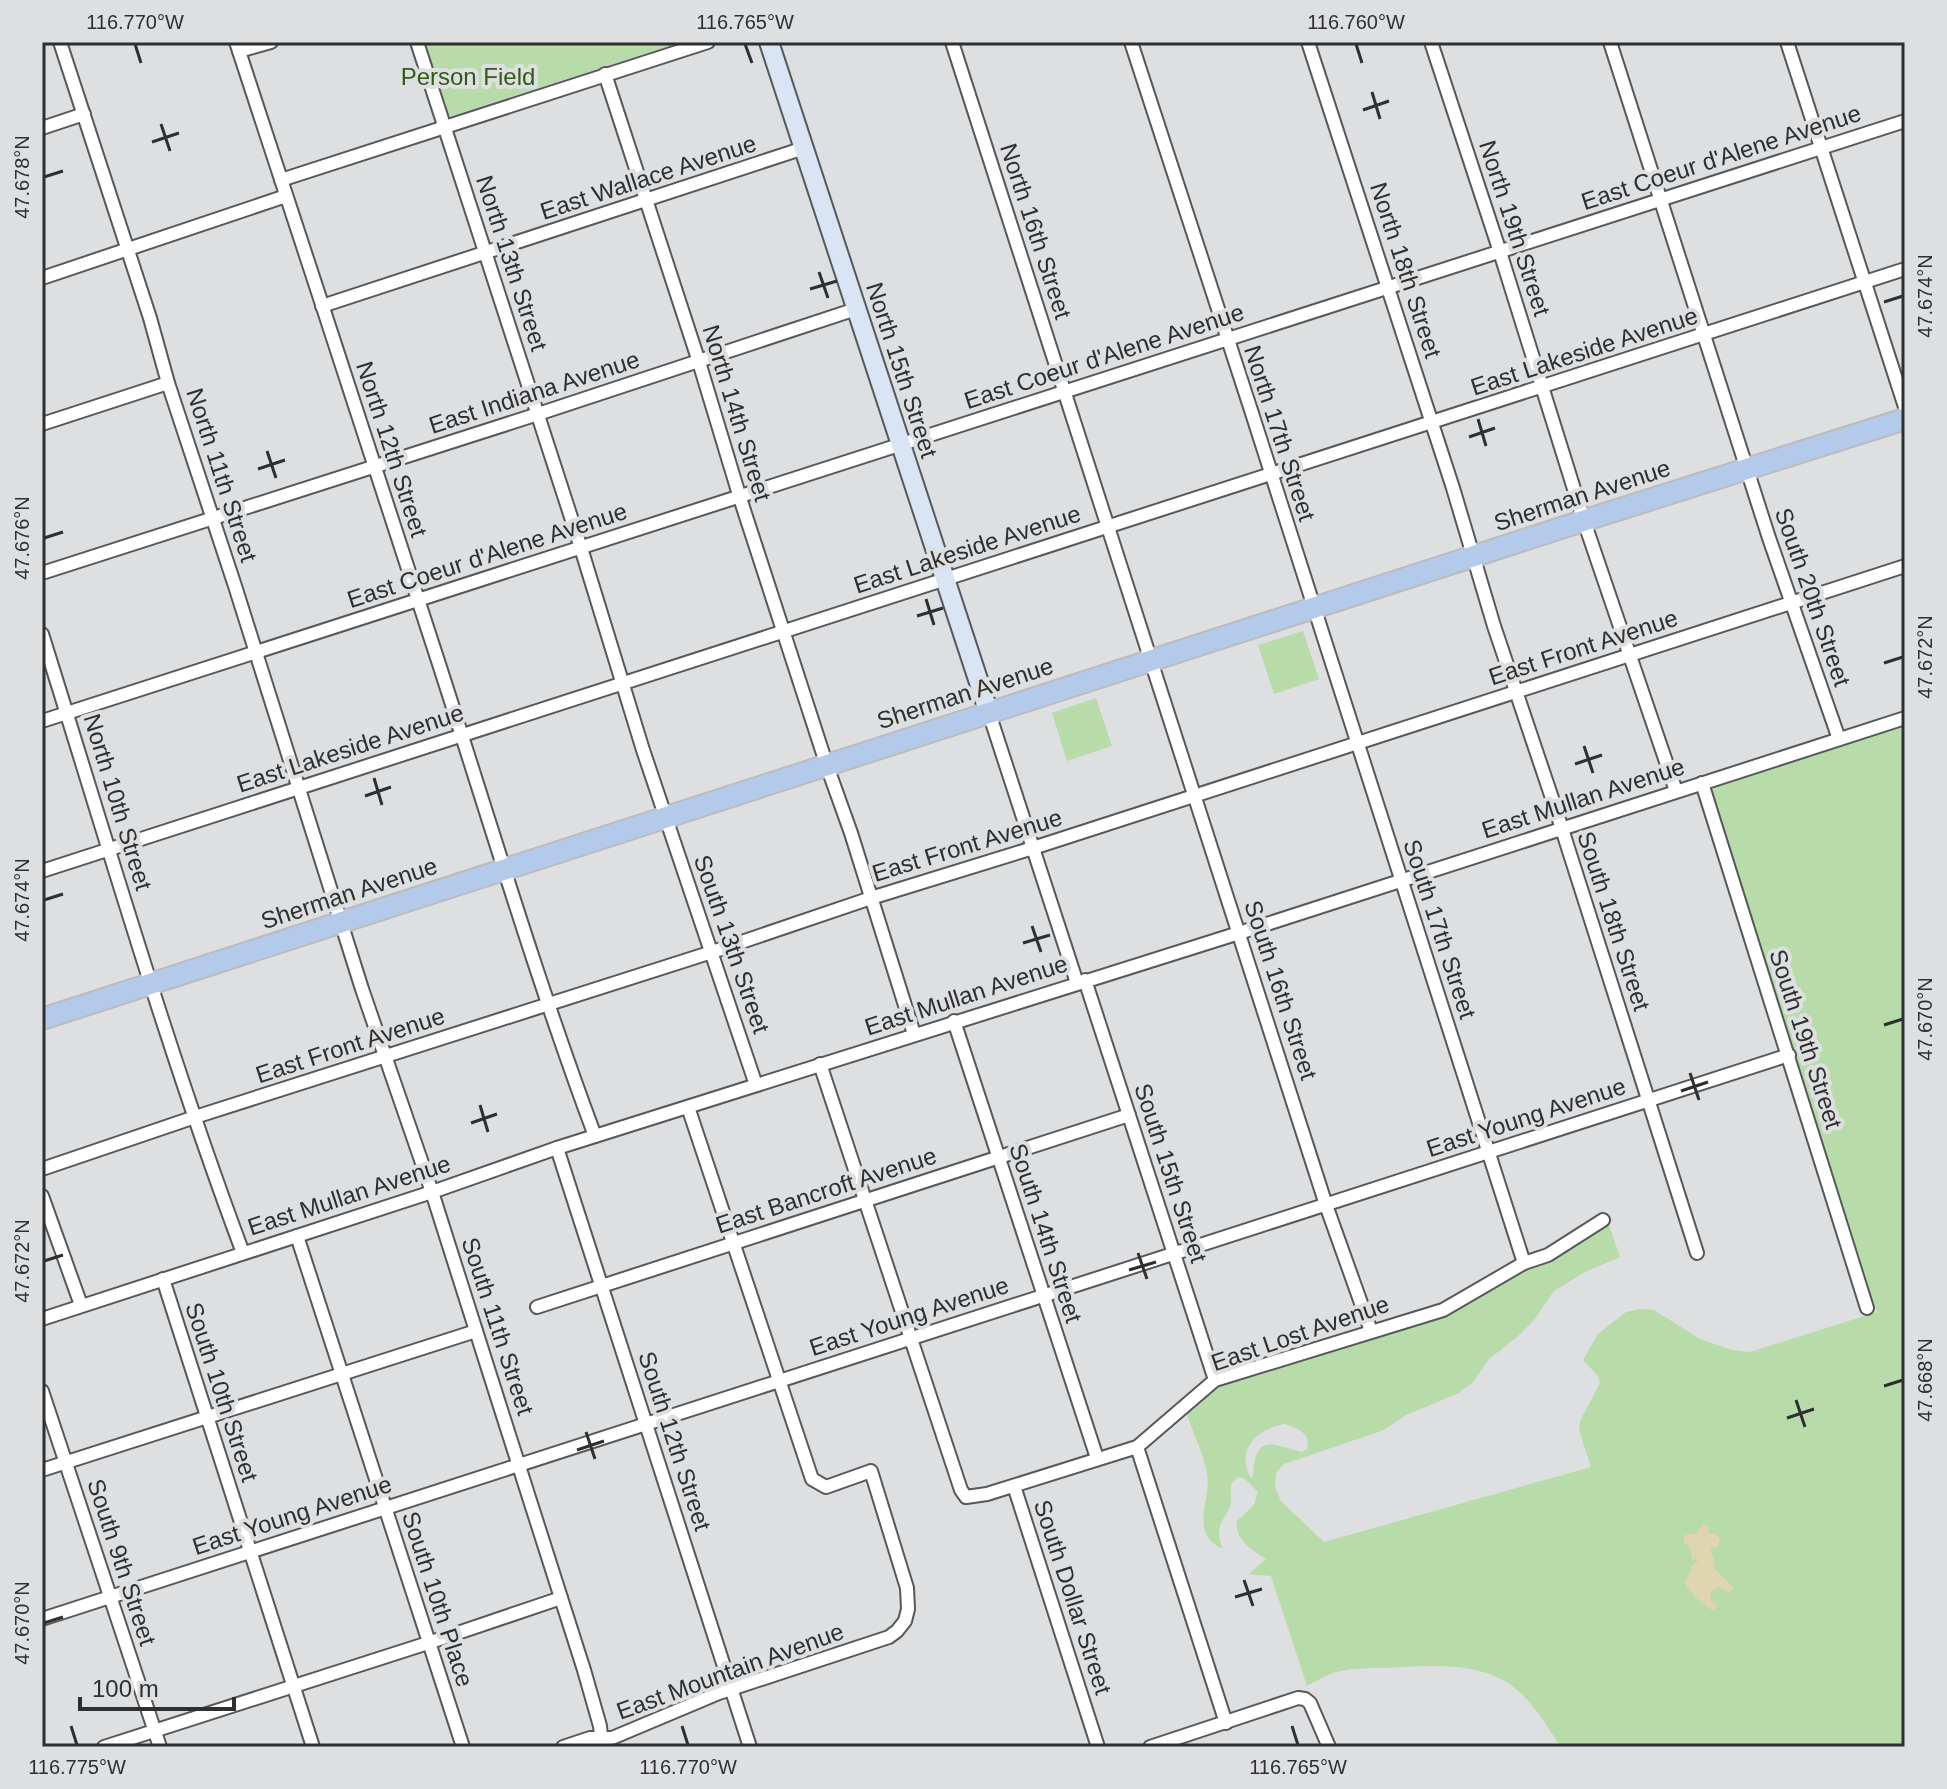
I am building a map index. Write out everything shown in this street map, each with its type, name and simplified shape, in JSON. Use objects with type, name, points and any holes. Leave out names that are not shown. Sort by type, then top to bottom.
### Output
[{"type":"main road","name":"North 15th Street","points":[[770,42],[989,713]]},
{"type":"main road","name":"Sherman Avenue","points":[[42,1019],[1905,419]]},
{"type":"street","name":"North 11th Street","points":[[60,42],[341,922]]},
{"type":"street","points":[[238,47],[271,42]]},
{"type":"street","name":"North 13th Street","points":[[417,42],[666,818]]},
{"type":"street","points":[[281,180],[708,42]]},
{"type":"street","name":"North 16th Street","points":[[952,42],[1151,662]]},
{"type":"street","name":"North 17th Street","points":[[1131,42],[1313,609]]},
{"type":"street","name":"North 19th Street","points":[[1431,42],[1584,521]]},
{"type":"street","name":"South 20th Street","points":[[1610,42],[1746,470],[1839,739]]},
{"type":"street","points":[[1787,42],[1905,407]]},
{"type":"street","name":"North 18th Street","points":[[1312,43],[1473,557]]},
{"type":"street","name":"North 12th Street","points":[[238,47],[504,871]]},
{"type":"street","name":"North 14th Street","points":[[605,74],[827,766]]},
{"type":"street","points":[[42,128],[84,114]]},
{"type":"street","name":"East Coeur d'Alene Avenue","points":[[42,721],[1905,121]]},
{"type":"street","name":"East Wallace Avenue","points":[[322,306],[804,148]]},
{"type":"street","points":[[42,278],[286,196]]},
{"type":"street","name":"East Lakeside Avenue","points":[[42,871],[1905,269]]},
{"type":"street","name":"East Indiana Avenue","points":[[42,573],[856,309]]},
{"type":"street","points":[[42,424],[168,383]]},
{"type":"street","points":[[1584,521],[1676,791]]},
{"type":"street","name":"South 18th Street","points":[[1473,557],[1697,1253]]},
{"type":"street","name":"East Front Avenue","points":[[42,1169],[871,898],[1905,566]]},
{"type":"street","name":"South 17th Street","points":[[1313,609],[1524,1263]]},
{"type":"street","name":"North 10th Street","points":[[42,634],[151,984]]},
{"type":"street","name":"South 16th Street","points":[[1151,662],[1326,1205],[1371,1331]]},
{"type":"street","name":"South 15th Street","points":[[989,713],[1033,848],[1129,1115],[1215,1380]]},
{"type":"street","name":"East Mullan Avenue","points":[[42,1319],[557,1148],[1239,933],[1905,718]]},
{"type":"street","points":[[827,766],[914,1034]]},
{"type":"street","name":"South 19th Street","points":[[1702,783],[1867,1308]]},
{"type":"street","name":"South 13th Street","points":[[666,818],[756,1085]]},
{"type":"street","points":[[504,871],[595,1136]]},
{"type":"street","name":"South 11th Street","points":[[341,922],[519,1465],[596,1712],[602,1742]]},
{"type":"street","points":[[151,984],[243,1253]]},
{"type":"street","name":"South 14th Street","points":[[954,1021],[1097,1458]]},
{"type":"street","name":"East Young Avenue","points":[[42,1619],[1789,1055]]},
{"type":"street","name":"South Dollar Street","points":[[820,1064],[961,1490],[969,1497],[1014,1486],[1098,1747]]},
{"type":"street","points":[[688,1107],[779,1381]]},
{"type":"street","name":"East Bancroft Avenue","points":[[537,1307],[1129,1115]]},
{"type":"street","name":"South 12th Street","points":[[557,1148],[750,1747]]},
{"type":"street","points":[[42,1196],[81,1305]]},
{"type":"street","name":"East Lost Avenue","points":[[1014,1486],[1137,1447],[1215,1380],[1443,1310],[1524,1263],[1548,1255],[1603,1220]]},
{"type":"street","name":"South 10th Place","points":[[297,1236],[463,1747]]},
{"type":"street","name":"South 10th Street","points":[[163,1279],[313,1747]]},
{"type":"street","points":[[42,1470],[476,1331]]},
{"type":"street","name":"East Mountain Avenue","points":[[563,1747],[590,1738],[602,1742],[733,1689],[889,1637],[905,1621],[907,1588],[871,1471],[826,1487],[812,1479],[779,1381]]},
{"type":"street","name":"South 9th Street","points":[[42,1391],[160,1747]]},
{"type":"street","points":[[1137,1447],[1226,1723]]},
{"type":"street","points":[[104,1747],[561,1598]]},
{"type":"street","points":[[1151,1747],[1298,1698],[1310,1703],[1329,1747]]},
{"type":"green space","name":"Person Field","points":[[423,42],[682,42],[451,116],[446,114]]},
{"type":"green space","points":[[1303,631],[1319,679],[1274,694],[1258,645]]},
{"type":"green space","points":[[1096,698],[1112,746],[1067,761],[1052,713]]},
{"type":"green space","points":[[1905,725],[1905,1747],[1561,1747],[1522,1694],[1505,1681],[1477,1670],[1430,1666],[1346,1670],[1332,1673],[1307,1686],[1271,1576],[1249,1574],[1266,1559],[1250,1548],[1238,1533],[1237,1521],[1254,1505],[1258,1492],[1245,1479],[1239,1477],[1232,1483],[1230,1506],[1219,1530],[1223,1549],[1206,1534],[1207,1473],[1186,1412],[1211,1392],[1228,1383],[1445,1317],[1609,1225],[1620,1257],[1585,1272],[1554,1291],[1534,1320],[1489,1359],[1473,1382],[1459,1393],[1406,1415],[1384,1430],[1284,1464],[1276,1473],[1275,1487],[1281,1501],[1324,1542],[1591,1467],[1579,1430],[1580,1421],[1600,1383],[1598,1376],[1583,1360],[1598,1334],[1626,1312],[1654,1310],[1700,1339],[1732,1350],[1750,1352],[1877,1312],[1711,793],[1714,787]],"holes":[[[1285,1424],[1305,1436],[1307,1449],[1302,1452],[1274,1445],[1262,1447],[1251,1478],[1245,1458],[1247,1449],[1258,1435]]]},
{"type":"sand","points":[[1704,1524],[1709,1528],[1708,1534],[1717,1534],[1720,1540],[1718,1547],[1710,1548],[1715,1562],[1713,1567],[1733,1587],[1728,1592],[1718,1587],[1710,1592],[1711,1600],[1717,1606],[1713,1610],[1701,1603],[1684,1583],[1690,1567],[1698,1561],[1697,1558],[1692,1560],[1684,1536],[1695,1534]]}]
